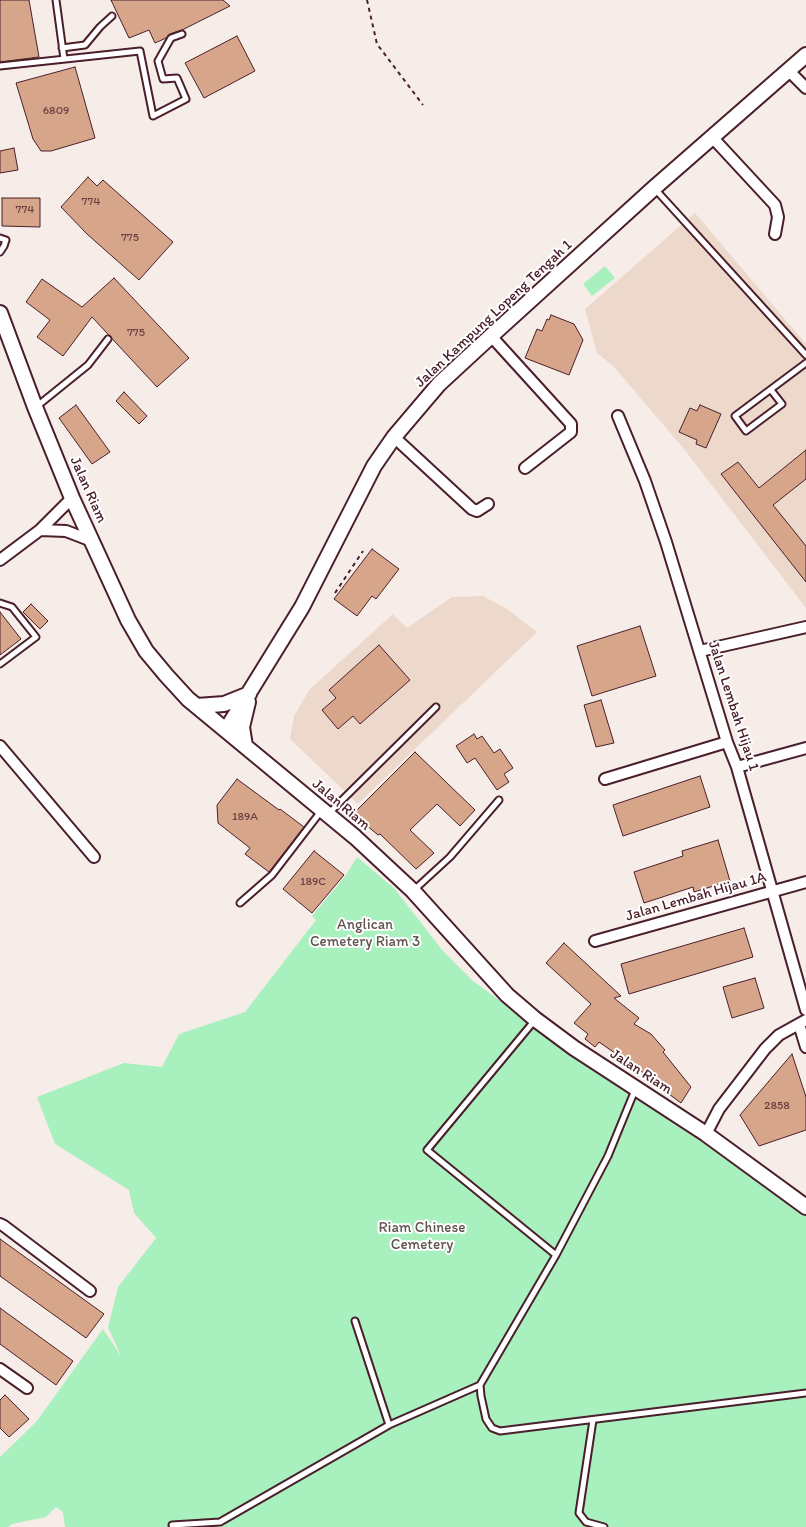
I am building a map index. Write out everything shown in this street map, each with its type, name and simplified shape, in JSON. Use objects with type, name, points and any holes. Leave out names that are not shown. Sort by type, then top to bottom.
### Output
[{"type":"main road","name":"Jalan Kampung Lopeng Tengah 1","points":[[226,730],[302,607],[374,466],[394,437],[439,384],[654,188],[806,55]]},
{"type":"main road","name":"Jalan Riam","points":[[0,313],[72,498],[128,620],[146,651],[166,675],[196,706],[325,812],[413,891],[488,975],[535,1020],[574,1048],[706,1134],[806,1207]]},
{"type":"main road","points":[[196,706],[224,704],[249,694]]},
{"type":"main road","points":[[245,746],[242,727],[249,694]]},
{"type":"street","points":[[788,70],[806,88]]},
{"type":"street","points":[[712,137],[775,205],[778,216],[775,234]]},
{"type":"street","points":[[491,336],[571,424],[571,432],[525,468]]},
{"type":"street","name":"Jalan Lembah Hijau 1","points":[[618,416],[645,481],[666,542],[727,742],[738,767],[806,1010]]},
{"type":"street","points":[[394,437],[472,509],[477,511],[488,504]]},
{"type":"street","points":[[0,560],[40,530],[72,498]]},
{"type":"street","points":[[40,530],[66,531],[92,541]]},
{"type":"street","points":[[700,651],[806,627]]},
{"type":"street","points":[[605,779],[727,742]]},
{"type":"street","points":[[738,767],[806,748]]},
{"type":"street","points":[[1,751],[94,857]]},
{"type":"street","name":"Jalan Lembah Hijau 1A","points":[[595,941],[806,882]]},
{"type":"street","points":[[706,1134],[719,1109],[778,1035],[802,1022],[806,1047]]},
{"type":"street","points":[[0,1224],[90,1291]]},
{"type":"street","points":[[1,1370],[27,1388]]},
{"type":"lane","points":[[56,0],[64,59]]},
{"type":"lane","points":[[62,48],[85,45],[112,16]]},
{"type":"lane","points":[[0,66],[140,51],[152,116],[186,100],[177,78],[163,79],[158,61],[171,38],[182,34]]},
{"type":"lane","points":[[654,188],[806,355]]},
{"type":"lane","points":[[0,238],[6,240],[0,252]]},
{"type":"lane","points":[[35,407],[88,365],[108,338]]},
{"type":"lane","points":[[771,390],[782,404],[746,431],[735,416],[806,363]]},
{"type":"lane","points":[[0,603],[12,607],[36,637],[0,664]]},
{"type":"lane","points":[[240,902],[272,875],[325,812],[436,706]]},
{"type":"lane","points":[[413,891],[450,857],[499,800]]},
{"type":"lane","points":[[535,1020],[427,1150],[556,1255]]},
{"type":"lane","points":[[636,1087],[608,1156],[556,1255],[480,1385],[486,1419],[492,1428],[500,1431],[806,1393]]},
{"type":"lane","points":[[354,1321],[389,1425]]},
{"type":"lane","points":[[172,1525],[220,1522],[389,1425],[480,1385]]},
{"type":"lane","points":[[593,1420],[579,1513],[586,1522],[604,1527]]},
{"type":"path","points":[[366,0],[377,44],[423,104]]},
{"type":"path","points":[[335,593],[362,551]]},
{"type":"shaded area","points":[[695,213],[806,344],[806,608],[684,449],[614,367],[597,353],[585,309]]},
{"type":"shaded area","points":[[483,596],[507,609],[537,632],[358,804],[290,739],[294,716],[310,689],[393,614],[407,628],[452,597]]},
{"type":"green space","points":[[605,266],[615,278],[592,296],[583,284]]},
{"type":"green space","name":"Riam Chinese Cemetery","points":[[357,857],[394,888],[443,951],[473,981],[627,1093],[718,1153],[806,1215],[806,1527],[65,1527],[63,1512],[56,1507],[46,1517],[12,1524],[8,1527],[0,1527],[0,1457],[36,1422],[103,1329],[121,1356],[108,1327],[118,1287],[156,1238],[134,1213],[129,1190],[55,1144],[37,1097],[124,1063],[162,1067],[179,1034],[245,1012],[316,920],[312,916],[346,875]]},
{"type":"building","points":[[0,0],[29,0],[39,57],[0,62]]},
{"type":"building","points":[[111,0],[223,0],[230,6],[155,43],[149,30],[129,38]]},
{"type":"building","points":[[237,36],[255,71],[204,98],[185,63]]},
{"type":"building","points":[[75,67],[95,138],[51,151],[41,151],[33,139],[16,83]]},
{"type":"building","points":[[14,148],[18,170],[0,173],[0,151]]},
{"type":"building","points":[[88,177],[97,186],[103,180],[173,242],[139,280],[87,234],[61,207]]},
{"type":"building","points":[[2,198],[40,198],[40,227],[2,226]]},
{"type":"building","points":[[114,278],[189,358],[157,387],[92,317],[63,356],[37,337],[50,320],[26,302],[42,279],[82,307]]},
{"type":"building","points":[[551,315],[574,324],[583,340],[569,375],[525,358],[537,329],[542,331],[547,319],[549,320]]},
{"type":"building","points":[[124,392],[147,416],[139,424],[116,401]]},
{"type":"building","points":[[76,405],[110,452],[92,464],[59,418]]},
{"type":"building","points":[[700,405],[721,414],[706,448],[696,444],[697,440],[679,432],[690,408],[697,411]]},
{"type":"building","points":[[806,450],[806,479],[773,505],[806,546],[806,582],[721,474],[738,462],[759,488]]},
{"type":"building","points":[[372,549],[399,569],[376,599],[372,596],[357,616],[334,599]]},
{"type":"building","points":[[31,604],[48,621],[40,629],[23,612]]},
{"type":"building","points":[[0,612],[21,639],[0,655]]},
{"type":"building","points":[[640,626],[656,676],[592,696],[577,646]]},
{"type":"building","points":[[379,645],[410,680],[360,724],[353,716],[338,729],[322,710],[336,698],[329,690]]},
{"type":"building","points":[[601,700],[614,743],[596,747],[584,705]]},
{"type":"building","points":[[474,734],[477,739],[482,736],[494,753],[500,749],[513,768],[504,774],[509,782],[497,790],[475,758],[467,763],[456,746]]},
{"type":"building","points":[[415,752],[475,810],[460,826],[437,804],[410,830],[434,853],[416,869],[380,834],[378,835],[353,814]]},
{"type":"building","points":[[700,776],[710,807],[623,836],[613,805]]},
{"type":"building","points":[[237,779],[304,827],[269,872],[245,854],[250,848],[218,823],[217,805]]},
{"type":"building","points":[[718,840],[730,881],[694,892],[693,887],[644,903],[634,872],[683,856],[682,851]]},
{"type":"building","points":[[314,851],[344,875],[312,913],[283,889]]},
{"type":"building","points":[[744,928],[753,957],[629,994],[621,964]]},
{"type":"building","points":[[564,943],[621,996],[614,998],[639,1018],[634,1024],[651,1034],[665,1050],[663,1052],[691,1087],[681,1103],[654,1083],[655,1081],[599,1042],[595,1047],[585,1039],[588,1034],[574,1023],[591,1004],[546,963]]},
{"type":"building","points":[[755,978],[764,1008],[732,1018],[723,987]]},
{"type":"building","points":[[792,1054],[806,1097],[806,1130],[759,1146],[740,1115]]},
{"type":"building","points":[[0,1239],[104,1314],[86,1338],[0,1276]]},
{"type":"building","points":[[0,1308],[73,1361],[56,1385],[0,1344]]},
{"type":"building","points":[[5,1395],[29,1419],[9,1437],[0,1428],[0,1400]]},
{"type":"park label","name":"Anglican Cemetery Riam 3","points":[[365,934]]}]
